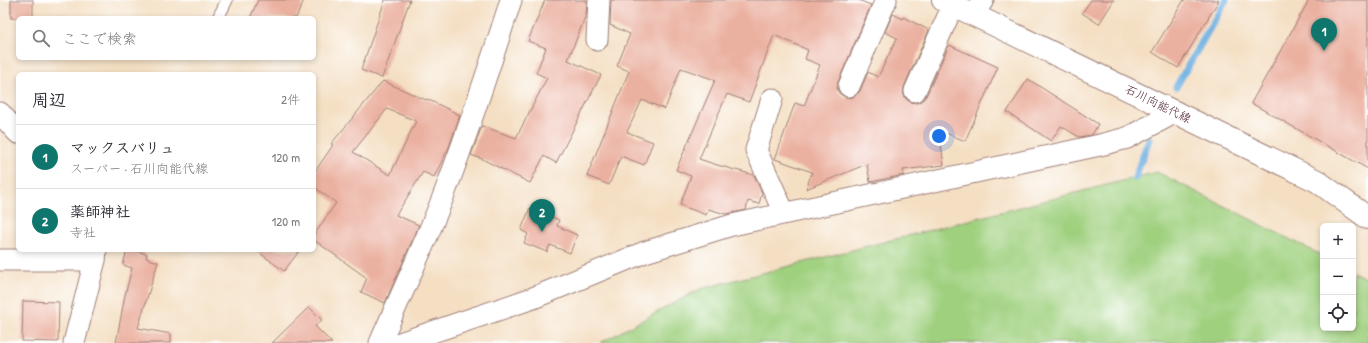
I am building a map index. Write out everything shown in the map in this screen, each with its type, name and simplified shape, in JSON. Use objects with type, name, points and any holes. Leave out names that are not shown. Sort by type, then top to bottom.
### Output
[{"type":"main road","name":"石川向能代線","points":[[948,3],[978,7],[1176,112],[1317,181],[1368,218]]},
{"type":"street","points":[[380,343],[419,256],[448,185],[511,0]]},
{"type":"street","points":[[597,40],[599,0]]},
{"type":"street","points":[[849,86],[886,0]]},
{"type":"street","points":[[915,91],[948,3]]},
{"type":"street","points":[[772,99],[756,150],[784,213]]},
{"type":"street","points":[[400,343],[533,298],[645,252],[732,224],[1100,145],[1127,138],[1176,112]]},
{"type":"street","points":[[0,114],[16,131]]},
{"type":"street","points":[[0,260],[96,255],[74,343]]},
{"type":"lane","points":[[219,16],[227,0]]},
{"type":"green space","points":[[1157,172],[1320,254],[1320,331],[1356,331],[1356,273],[1368,279],[1368,343],[600,343],[700,289]]},
{"type":"building","points":[[11,0],[33,0],[33,16],[16,16],[16,18],[11,18]]},
{"type":"building","points":[[258,0],[304,0],[297,16],[251,16]]},
{"type":"building","points":[[385,0],[410,0],[382,78],[361,70]]},
{"type":"building","points":[[545,0],[587,0],[586,15],[568,60],[601,75],[556,163],[544,156],[530,183],[471,155],[482,126],[516,138],[547,78],[536,73],[546,48],[528,41]]},
{"type":"building","points":[[611,0],[858,0],[871,5],[838,82],[837,88],[839,93],[845,97],[851,98],[860,91],[868,72],[878,77],[897,38],[885,32],[893,14],[903,19],[903,17],[929,30],[904,87],[903,93],[905,98],[910,102],[917,103],[922,101],[926,96],[949,45],[998,67],[965,141],[939,130],[944,165],[903,170],[904,175],[870,182],[867,164],[806,189],[812,172],[775,159],[795,103],[804,106],[820,65],[805,59],[808,50],[774,35],[749,102],[727,94],[699,159],[754,175],[762,193],[759,204],[748,201],[746,210],[726,214],[708,209],[706,215],[680,205],[691,176],[676,170],[715,80],[681,68],[665,109],[642,100],[627,132],[653,142],[644,165],[621,156],[609,185],[587,176],[629,71],[617,66],[630,34],[610,25]]},
{"type":"building","points":[[1091,0],[1114,0],[1099,24],[1082,13]]},
{"type":"building","points":[[1184,0],[1219,0],[1178,68],[1152,52]]},
{"type":"building","points":[[1309,0],[1368,0],[1368,169],[1251,103]]},
{"type":"building","points":[[1028,79],[1098,124],[1092,135],[1079,137],[1061,126],[1051,141],[1007,112]]},
{"type":"building","points":[[383,81],[426,100],[427,99],[460,115],[449,147],[434,177],[423,172],[396,215],[419,225],[385,303],[361,292],[367,278],[316,241],[316,232],[336,203],[316,188],[316,170],[333,145],[331,144]],"holes":[[[387,109],[416,121],[390,175],[353,152]]]},
{"type":"building","points":[[530,208],[559,220],[557,226],[577,235],[570,253],[550,245],[547,252],[524,243],[528,234],[521,230]]},
{"type":"building","points":[[126,252],[140,252],[147,254],[146,258],[158,262],[138,328],[171,334],[171,343],[116,343],[125,295],[132,268],[123,265]]},
{"type":"building","points":[[259,252],[298,252],[284,271]]},
{"type":"building","points":[[23,301],[59,302],[58,342],[22,341]]},
{"type":"building","points":[[309,307],[322,320],[315,326],[332,343],[272,343]]},
{"type":"waterway","points":[[1176,87],[1226,0]]},
{"type":"waterway","points":[[1135,178],[1149,139]]},
{"type":"place","name":"マックスバリュ","points":[[1324,51]]},
{"type":"place","name":"薬師神社","points":[[542,232]]}]
